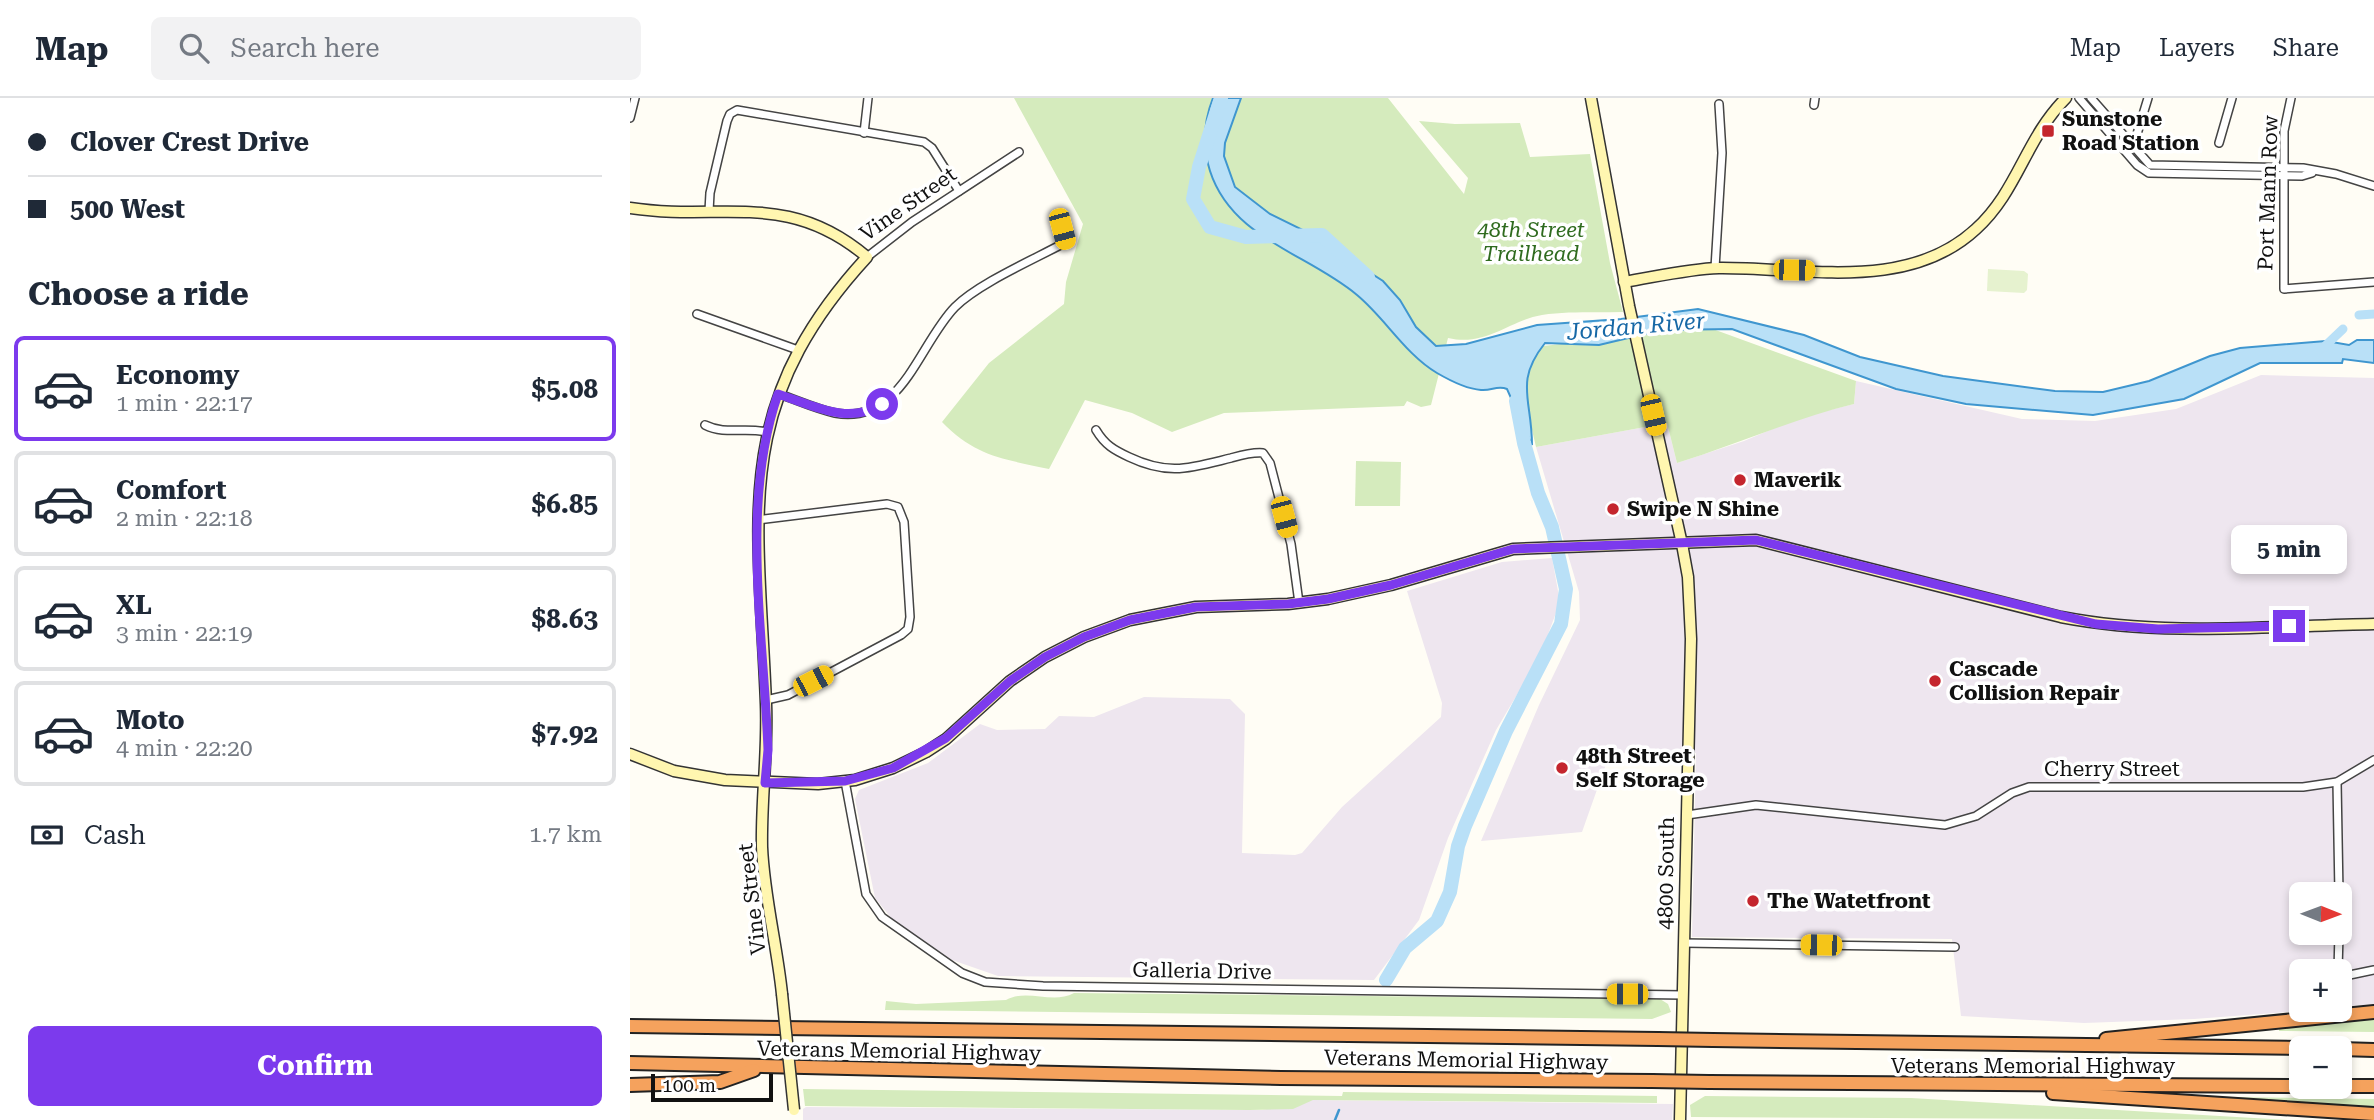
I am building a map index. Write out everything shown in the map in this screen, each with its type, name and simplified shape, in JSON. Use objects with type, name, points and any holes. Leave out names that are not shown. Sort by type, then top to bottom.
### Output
[{"type":"highway","points":[[2078,1044],[2121,1036],[2374,1012]]},
{"type":"highway","name":"Veterans Memorial Highway","points":[[630,1026],[2289,1048]]},
{"type":"highway","points":[[2352,1049],[2374,1050]]},
{"type":"highway","name":"Veterans Memorial Highway","points":[[630,1063],[761,1068],[1934,1086],[2289,1086]]},
{"type":"highway","points":[[630,1085],[720,1082],[761,1068]]},
{"type":"highway","points":[[1934,1086],[2374,1114]]},
{"type":"highway","points":[[2352,1086],[2374,1086]]},
{"type":"street","points":[[630,118],[635,98]]},
{"type":"street","points":[[864,133],[868,98]]},
{"type":"street","name":"4800 South","points":[[1591,98],[1635,337],[1682,544],[1690,628],[1680,1120]]},
{"type":"street","points":[[1624,282],[1715,268],[1883,271],[1930,259],[1967,238],[1997,206],[2039,129],[2066,98]]},
{"type":"street","points":[[2079,98],[2137,165],[2149,173],[2283,172],[2303,168],[2312,172],[2336,174],[2374,186]]},
{"type":"street","points":[[2091,98],[2150,165],[2283,172]]},
{"type":"street","points":[[2137,134],[2148,98]]},
{"type":"street","points":[[2219,143],[2232,98]]},
{"type":"street","name":"Port Mann Row","points":[[2291,98],[2284,131],[2284,289],[2374,282]]},
{"type":"street","points":[[1715,268],[1722,153],[1719,104]]},
{"type":"street","points":[[709,211],[709,195],[724,133],[733,111],[928,144],[959,191]]},
{"type":"street","name":"Vine Street","points":[[794,1115],[782,994],[764,868],[768,750],[757,520],[759,476],[767,432],[778,394],[797,350],[827,302],[867,257],[1019,152]]},
{"type":"street","points":[[630,208],[771,212],[801,219],[829,230],[867,257]]},
{"type":"street","points":[[778,394],[842,414],[862,413],[878,406],[900,387],[959,303],[1066,242],[1059,216]]},
{"type":"street","points":[[697,314],[797,350]]},
{"type":"street","points":[[705,425],[719,431],[750,429],[767,432]]},
{"type":"street","points":[[1096,430],[1110,449],[1148,466],[1166,470],[1191,468],[1248,453],[1263,453],[1269,463],[1291,544],[1299,603]]},
{"type":"street","points":[[757,520],[885,504],[898,507],[904,522],[910,617],[908,629],[904,634],[788,695],[766,700]]},
{"type":"street","points":[[630,754],[685,774],[765,783],[845,781],[879,773],[926,752],[946,738],[1010,681],[1045,657],[1101,630],[1157,613],[1196,607],[1299,603],[1391,585],[1491,553],[1548,547],[1756,540],[2060,617],[2111,626],[2171,629],[2374,624]]},
{"type":"street","name":"Cherry Street","points":[[1687,815],[1756,806],[1945,825],[1976,816],[2012,793],[2029,787],[2303,787],[2337,782],[2374,760]]},
{"type":"street","name":"Galleria Drive","points":[[845,781],[866,894],[881,917],[950,965],[985,982],[1043,986],[1683,995]]},
{"type":"street","points":[[2337,782],[2339,882]]},
{"type":"street","points":[[1684,943],[1955,947]]},
{"type":"street","points":[[2352,975],[2374,970]]},
{"type":"shaded area","points":[[2261,375],[2374,378],[2374,1004],[2352,1006],[2352,959],[2289,959],[2289,1012],[2084,1023],[1961,1016],[1952,939],[1692,937],[1696,753],[1610,753],[1582,832],[1481,841],[1539,705],[1580,620],[1579,592],[1536,447],[1667,423],[1677,463],[1744,441],[1801,417],[1854,404],[1856,381],[2022,419],[2095,421],[2176,409]]},
{"type":"shaded area","points":[[1552,558],[1560,602],[1540,656],[1496,730],[1448,838],[1419,920],[1374,980],[998,976],[952,960],[892,919],[875,898],[855,799],[859,790],[928,763],[980,724],[997,730],[1045,729],[1059,716],[1094,717],[1144,697],[1230,699],[1245,714],[1242,853],[1302,853],[1342,807],[1441,717],[1442,703],[1407,591],[1502,562]]},
{"type":"shaded area","points":[[1313,1100],[1673,1104],[1672,1120],[803,1120],[803,1109],[806,1107],[1262,1110]]},
{"type":"green space","name":"48th Street Trailhead","points":[[1014,98],[1388,98],[1464,194],[1468,178],[1419,121],[1455,124],[1520,123],[1530,157],[1590,154],[1610,263],[1623,312],[1542,315],[1475,339],[1448,338],[1431,405],[1421,407],[1407,401],[1404,406],[1224,413],[1172,432],[1132,413],[1085,400],[1049,469],[991,455],[967,443],[942,422],[989,363],[1064,304],[1066,282],[1083,224]]},
{"type":"green space","points":[[1988,269],[2024,271],[2028,274],[2027,290],[2024,293],[1987,291]]},
{"type":"green space","points":[[1710,328],[1856,381],[1854,404],[1677,463],[1667,423],[1536,447],[1523,391],[1526,367],[1543,346]]},
{"type":"green space","points":[[1356,461],[1401,462],[1400,506],[1355,506]]},
{"type":"green space","points":[[1074,993],[1660,999],[1668,1004],[1671,1012],[1652,1019],[885,1010],[886,1001],[916,1004],[1006,1000],[1023,996],[1057,997]]},
{"type":"green space","points":[[2374,1019],[2374,1032],[2279,1031],[2279,1029]]},
{"type":"green space","points":[[803,1089],[1342,1096],[1343,1092],[1657,1096],[1657,1103],[1313,1100],[1293,1109],[1249,1110],[805,1106]]},
{"type":"green space","points":[[1705,1096],[1911,1098],[2288,1120],[1691,1117],[1690,1105]]},
{"type":"green space","points":[[2224,1097],[2374,1099],[2374,1107],[2224,1102]]},
{"type":"water","points":[[1213,98],[1241,98],[1225,143],[1224,156],[1235,187],[1270,214],[1305,231],[1383,281],[1400,300],[1416,327],[1436,346],[1466,344],[1537,325],[1621,319],[1698,309],[1804,335],[1860,357],[1943,376],[2055,391],[2103,392],[2149,381],[2210,356],[2240,348],[2326,341],[2349,345],[2357,340],[2374,340],[2374,363],[2343,359],[2342,363],[2260,363],[2184,399],[2093,415],[1966,404],[1896,389],[1732,329],[1662,330],[1599,345],[1545,343],[1530,369],[1527,380],[1532,445],[1507,389],[1476,389],[1458,384],[1437,373],[1415,356],[1357,295],[1337,280],[1273,243],[1235,213],[1221,194],[1207,162],[1205,134]]},
{"type":"waterway","name":"Jordan River","points":[[1221,98],[1199,167],[1193,199],[1210,227],[1246,237],[1322,235],[1368,277]]},
{"type":"waterway","points":[[2359,315],[2374,314]]},
{"type":"waterway","points":[[2323,348],[2343,329]]},
{"type":"waterway","points":[[1386,980],[1405,948],[1437,921],[1450,892],[1458,846],[1465,826],[1506,731],[1561,624],[1566,589],[1552,527],[1538,493],[1524,443],[1516,401]]},
{"type":"waterway","points":[[1335,1120],[1339,1110]]},
{"type":"place","name":"Sunstone Road Station","points":[[2048,131]]},
{"type":"place","name":"Maverik","points":[[1740,480]]},
{"type":"place","name":"Swipe N Shine","points":[[1613,509]]},
{"type":"place","name":"Cascade Collision Repair","points":[[1935,681]]},
{"type":"place","name":"48th Street Self Storage","points":[[1562,768]]},
{"type":"place","name":"The Watetfront","points":[[1753,901]]},
{"type":"route","points":[[882,404],[862,413],[842,414],[778,394],[774,405],[764,442],[757,493],[768,750],[765,783],[855,780],[893,768],[926,752],[946,738],[1010,681],[1045,657],[1084,637],[1130,620],[1196,607],[1288,604],[1328,599],[1391,585],[1456,563],[1513,549],[1756,540],[2096,624],[2158,629],[2289,626]]}]
